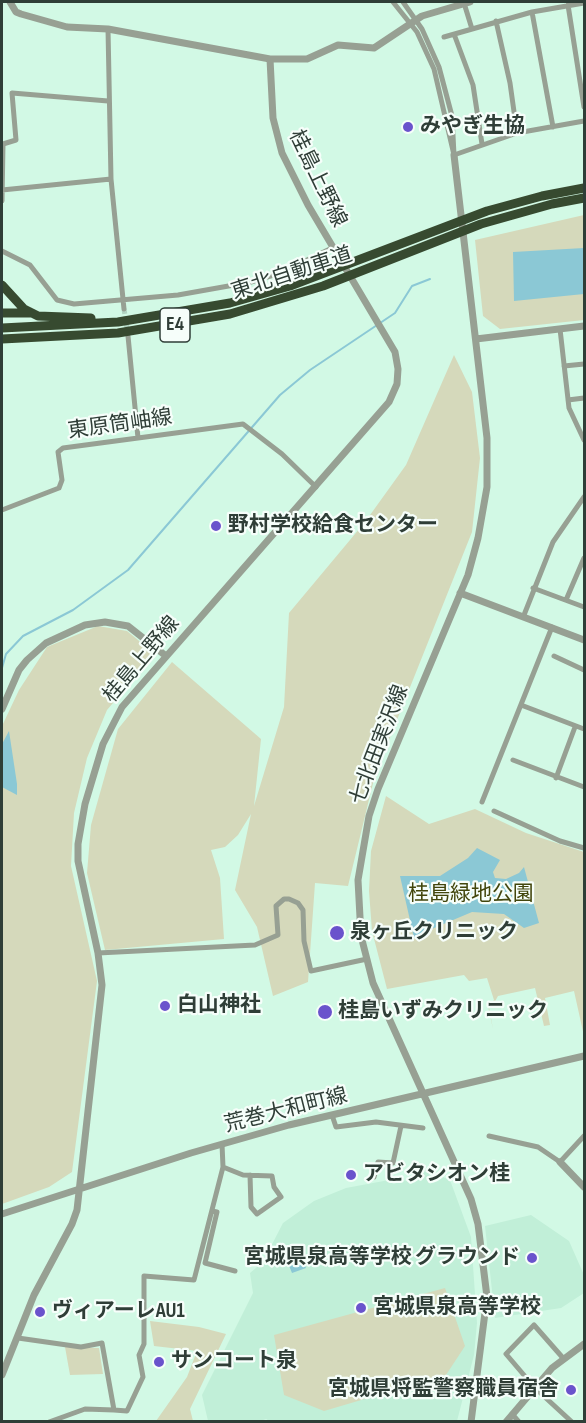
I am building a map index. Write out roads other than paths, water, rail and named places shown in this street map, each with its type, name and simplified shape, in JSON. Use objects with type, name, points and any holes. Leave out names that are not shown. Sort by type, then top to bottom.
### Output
[{"type":"highway","name":"東北自動車道","points":[[2,328],[84,325],[154,317],[257,296],[350,264],[487,211],[542,196],[585,188]]},
{"type":"highway","name":"東北自動車道","points":[[2,339],[87,336],[194,322],[268,304],[354,274],[481,224],[552,204],[585,198]]},
{"type":"highway","points":[[2,285],[30,313]]},
{"type":"highway","points":[[2,313],[30,313],[62,319],[133,315],[154,317]]},
{"type":"street","points":[[10,2],[16,12],[67,27],[108,29],[270,59],[307,59],[338,45],[374,48],[414,22],[467,2],[472,29]]},
{"type":"street","points":[[393,2],[414,22]]},
{"type":"street","points":[[403,2],[431,47],[452,116],[454,155],[517,133],[585,121]]},
{"type":"street","points":[[444,37],[532,12],[585,3]]},
{"type":"street","points":[[568,5],[585,107]]},
{"type":"street","points":[[532,12],[553,126]]},
{"type":"street","points":[[496,21],[510,83],[517,133]]},
{"type":"street","points":[[108,29],[111,179],[124,309]]},
{"type":"street","points":[[454,34],[473,86],[482,144]]},
{"type":"street","name":"桂島上野線","points":[[2,1375],[34,1295],[72,1224],[78,1189],[102,985],[98,953],[78,861],[79,829],[112,722],[122,707],[388,402],[397,384],[395,352],[308,205],[276,135],[270,59]]},
{"type":"street","points":[[2,201],[3,144],[16,140],[12,93],[108,101]]},
{"type":"street","name":"七北田実沢線","points":[[454,155],[487,438],[487,487],[476,549],[369,816],[358,880],[361,936],[373,983],[471,1199],[482,1246],[487,1297],[482,1356],[471,1422]]},
{"type":"street","points":[[2,190],[111,179]]},
{"type":"street","points":[[2,251],[30,266],[53,296],[62,302],[74,304],[178,295],[251,282],[280,273],[333,248]]},
{"type":"street","points":[[476,339],[585,326]]},
{"type":"street","points":[[560,329],[568,400],[584,436]]},
{"type":"street","points":[[128,336],[138,438]]},
{"type":"street","points":[[564,366],[585,364]]},
{"type":"street","points":[[568,400],[585,398]]},
{"type":"street","name":"東原筒岫線","points":[[2,510],[59,488],[62,480],[58,452],[63,448],[243,424],[255,431],[316,487]]},
{"type":"street","points":[[524,615],[553,542],[585,497]]},
{"type":"street","points":[[566,600],[585,558]]},
{"type":"street","points":[[533,588],[585,608]]},
{"type":"street","points":[[460,593],[524,615],[585,640]]},
{"type":"street","points":[[2,709],[19,670],[27,660],[46,643],[85,625],[105,622],[128,626],[166,656]]},
{"type":"street","points":[[482,802],[552,627]]},
{"type":"street","points":[[554,657],[585,670]]},
{"type":"street","points":[[521,705],[585,729]]},
{"type":"street","points":[[556,777],[575,726]]},
{"type":"street","points":[[513,760],[585,787]]},
{"type":"street","points":[[494,811],[560,841],[585,848]]},
{"type":"street","points":[[98,953],[255,945],[278,935],[276,906],[284,899],[289,899],[298,903],[303,910],[304,941],[311,971],[367,959]]},
{"type":"street","name":"荒巻大和町線","points":[[2,1214],[222,1144],[332,1115],[585,1056]]},
{"type":"street","points":[[332,1115],[336,1127],[376,1122],[423,1128]]},
{"type":"street","points":[[374,1177],[378,1162],[393,1163],[401,1126]]},
{"type":"street","points":[[489,1136],[538,1147],[560,1162],[585,1187]]},
{"type":"street","points":[[560,1162],[585,1136]]},
{"type":"street","points":[[49,1422],[85,1409],[127,1411],[143,1377],[139,1355],[144,1344],[144,1276],[194,1280],[222,1167],[222,1144]]},
{"type":"street","points":[[222,1167],[250,1175],[272,1176],[274,1187],[281,1197],[257,1214],[251,1207],[250,1175]]},
{"type":"street","points":[[212,1211],[217,1212],[205,1263],[235,1271]]},
{"type":"street","points":[[563,1358],[534,1325],[506,1354],[535,1388],[572,1422]]},
{"type":"street","points":[[18,1338],[81,1347],[102,1343],[114,1410]]},
{"type":"street","points":[[506,1422],[563,1358],[585,1344]]},
{"type":"street","points":[[512,1414],[519,1422]]},
{"type":"water","points":[[584,248],[584,294],[514,301],[513,252]]},
{"type":"water","points":[[9,731],[17,795],[2,787],[2,744]]},
{"type":"water","points":[[477,848],[500,860],[493,872],[495,878],[506,879],[519,873],[524,867],[539,923],[524,928],[504,914],[472,912],[427,931],[423,939],[414,938],[400,876],[440,876],[468,858]]},
{"type":"water","points":[[297,1246],[306,1268],[292,1273],[283,1251]]},
{"type":"waterway","points":[[2,668],[6,654],[23,636],[73,610],[128,570],[280,395],[310,370],[395,313],[412,286],[430,279]]},
{"type":"tunnel","points":[[124,309],[128,334]]},
{"type":"place","name":"みやぎ生協","points":[[408,127]]},
{"type":"place","name":"野村学校給食センター","points":[[216,526]]},
{"type":"place","name":"泉ヶ丘クリニック","points":[[337,933]]},
{"type":"place","name":"白山神社","points":[[165,1006]]},
{"type":"place","name":"桂島いずみクリニック","points":[[325,1012]]},
{"type":"place","name":"アビタシオン桂","points":[[351,1175]]},
{"type":"place","name":"宮城県泉高等学校 グラウンド","points":[[532,1258]]},
{"type":"place","name":"宮城県泉高等学校","points":[[361,1308]]},
{"type":"place","name":"ヴィアーレAU1","points":[[40,1312]]},
{"type":"place","name":"サンコート泉","points":[[159,1362]]},
{"type":"place","name":"宮城県将監警察職員宿舎","points":[[571,1390]]},
{"type":"park label","name":"桂島緑地公園","points":[[471,895]]}]
